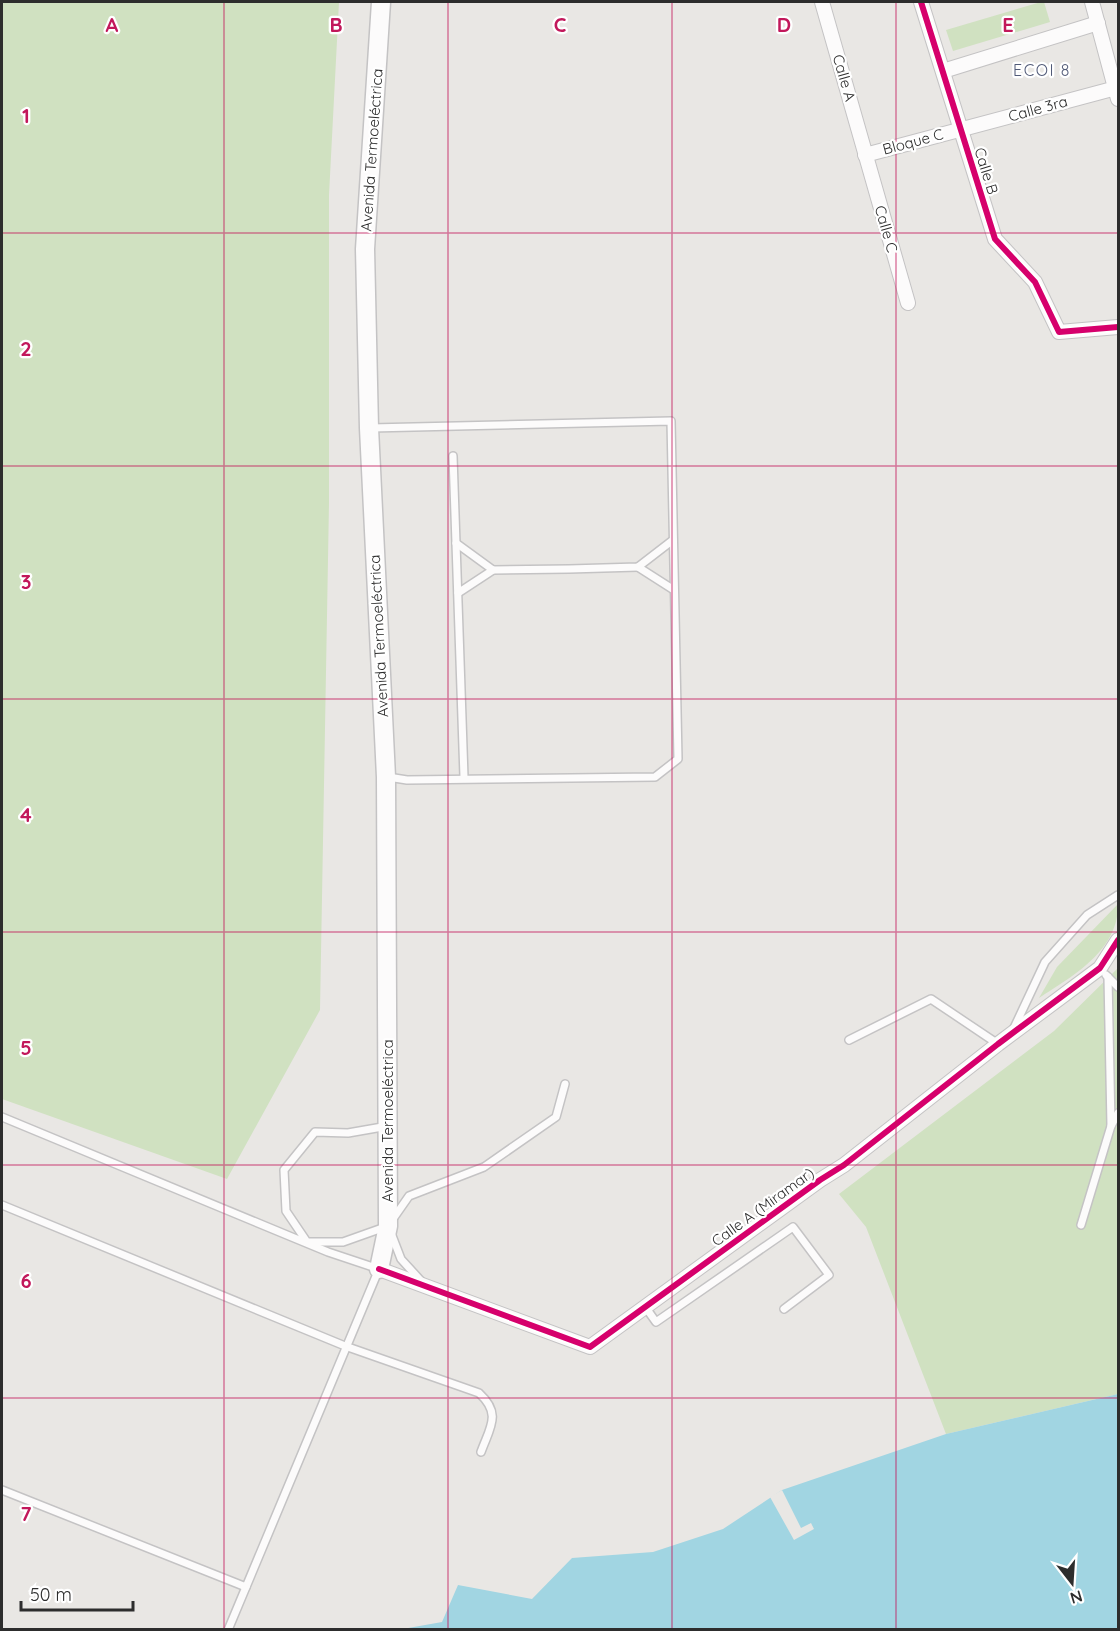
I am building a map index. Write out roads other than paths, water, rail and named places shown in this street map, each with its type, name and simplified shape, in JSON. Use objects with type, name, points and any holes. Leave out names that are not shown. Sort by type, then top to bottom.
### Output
[{"type":"main road","name":"Avenida Termoeléctrica","points":[[379,1269],[388,1226],[386,777],[369,428],[365,249],[381,2]]},
{"type":"street","name":"Calle A","points":[[822,2],[865,155]]},
{"type":"street","name":"Calle B","points":[[921,2],[995,239],[1035,282],[1059,332],[1119,327]]},
{"type":"street","points":[[1092,2],[1117,94]]},
{"type":"street","points":[[943,71],[1098,23]]},
{"type":"street","name":"Calle 3ra","points":[[961,129],[1117,94]]},
{"type":"street","name":"Bloque C","points":[[865,155],[961,129]]},
{"type":"street","name":"Calle C","points":[[865,155],[908,303]]},
{"type":"street","name":"Calle A (Miramar)","points":[[379,1269],[590,1347],[844,1165],[998,1044],[1104,972],[1119,940]]},
{"type":"lane","points":[[369,428],[671,421],[678,759],[655,777],[464,777],[407,780],[386,777]]},
{"type":"lane","points":[[453,456],[464,777]]},
{"type":"lane","points":[[638,567],[673,540]]},
{"type":"lane","points":[[456,543],[493,570]]},
{"type":"lane","points":[[458,593],[493,570],[638,567],[674,590]]},
{"type":"lane","points":[[1010,1036],[1045,962],[1087,915],[1119,895]]},
{"type":"lane","points":[[1104,972],[1119,987]]},
{"type":"lane","points":[[1104,972],[1111,1126]]},
{"type":"lane","points":[[849,1040],[931,999],[998,1044]]},
{"type":"lane","points":[[307,1242],[343,1242],[388,1226],[409,1196],[484,1167],[556,1117],[565,1084]]},
{"type":"lane","points":[[1081,1225],[1111,1126],[1119,1113]]},
{"type":"lane","points":[[2,1117],[307,1242],[379,1269],[228,1629]]},
{"type":"lane","points":[[307,1242],[286,1211],[284,1170],[315,1132],[348,1133],[388,1126]]},
{"type":"lane","points":[[2,1204],[345,1346],[479,1393],[490,1403],[494,1413],[481,1452]]},
{"type":"lane","points":[[388,1226],[401,1258],[429,1289]]},
{"type":"lane","points":[[646,1308],[656,1322],[793,1227],[829,1275],[784,1309]]},
{"type":"lane","points":[[2,1490],[246,1587]]},
{"type":"water","points":[[1118,1394],[1118,1629],[397,1630],[442,1622],[458,1585],[532,1599],[572,1558],[653,1552],[723,1529],[782,1490],[946,1434]]},
{"type":"district","name":"ECOI 8","points":[[1042,70]]}]
